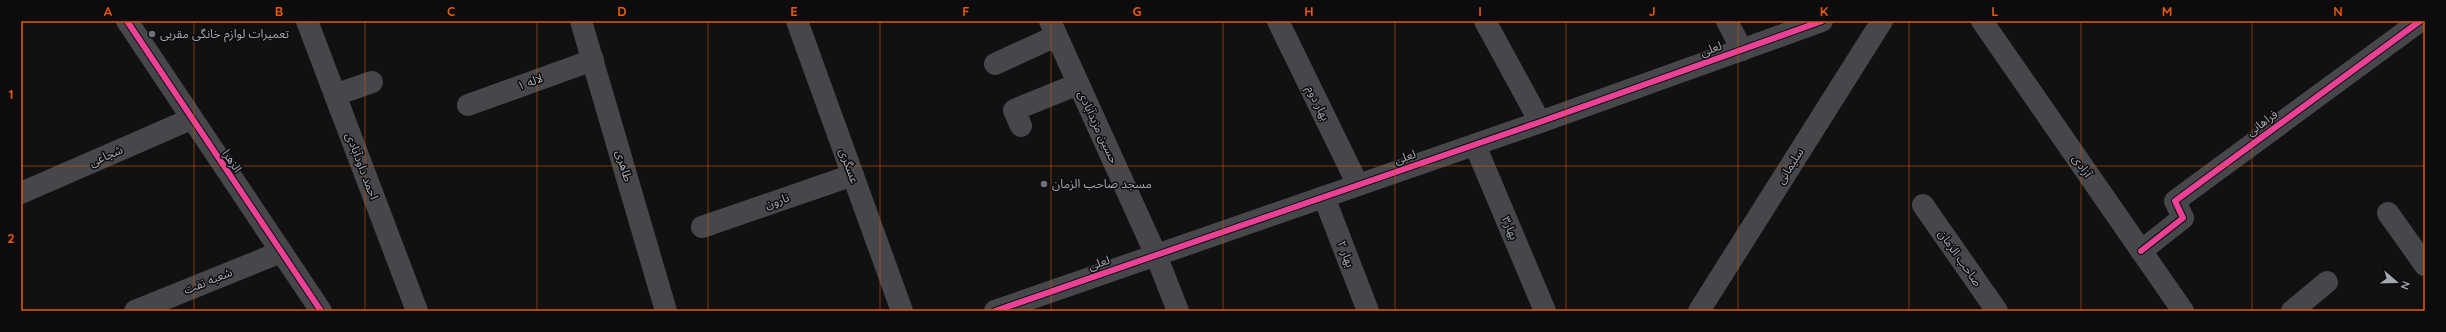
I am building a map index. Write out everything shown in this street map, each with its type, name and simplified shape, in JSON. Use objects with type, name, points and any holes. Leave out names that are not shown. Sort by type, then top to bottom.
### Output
[{"type":"street","name":"الزهرا","points":[[128,21],[191,119],[321,311]]},
{"type":"street","name":"احمد داودآبادی","points":[[307,21],[417,311]]},
{"type":"street","name":"طاهری","points":[[581,21],[666,311]]},
{"type":"street","name":"عسگری","points":[[797,21],[902,311]]},
{"type":"street","name":"بهار دوم","points":[[1278,21],[1358,185]]},
{"type":"street","points":[[1485,21],[1540,122]]},
{"type":"street","points":[[1727,21],[1742,50]]},
{"type":"street","name":"لعلی","points":[[995,311],[1475,145],[1822,21]]},
{"type":"street","name":"سلیمانی","points":[[1699,311],[1882,21]]},
{"type":"street","name":"آزادی","points":[[1982,21],[2183,311]]},
{"type":"street","name":"فراهانی","points":[[2141,251],[2183,218],[2175,201],[2420,21]]},
{"type":"street","points":[[995,64],[1053,29]]},
{"type":"street","name":"حسین مزیدآبادی","points":[[1053,29],[1156,255],[1178,311]]},
{"type":"street","name":"لاله ۱","points":[[468,105],[593,60]]},
{"type":"street","points":[[335,95],[372,82]]},
{"type":"street","points":[[1021,126],[1014,110],[1078,84]]},
{"type":"street","name":"شجاعی","points":[[21,193],[191,119]]},
{"type":"street","name":"بهار۳","points":[[1475,145],[1546,311]]},
{"type":"street","name":"نارون","points":[[702,227],[853,175]]},
{"type":"street","name":"بهار ۲","points":[[1324,197],[1368,311]]},
{"type":"street","name":"صاحب الزمان","points":[[1923,205],[1997,311]]},
{"type":"street","points":[[2388,213],[2425,265]]},
{"type":"street","name":"شعبه نفت","points":[[135,311],[281,252]]},
{"type":"street","points":[[2292,311],[2328,282]]},
{"type":"cycle path","points":[[127,21],[321,311]]},
{"type":"cycle path","points":[[995,311],[1540,122],[1822,21]]},
{"type":"cycle path","points":[[2141,251],[2183,218],[2175,201],[2420,21]]},
{"type":"place","name":"تعمیرات لوازم خانگی مقربی","points":[[152,34]]},
{"type":"place","name":"مسجد صاحب الزمان","points":[[1044,184]]}]
